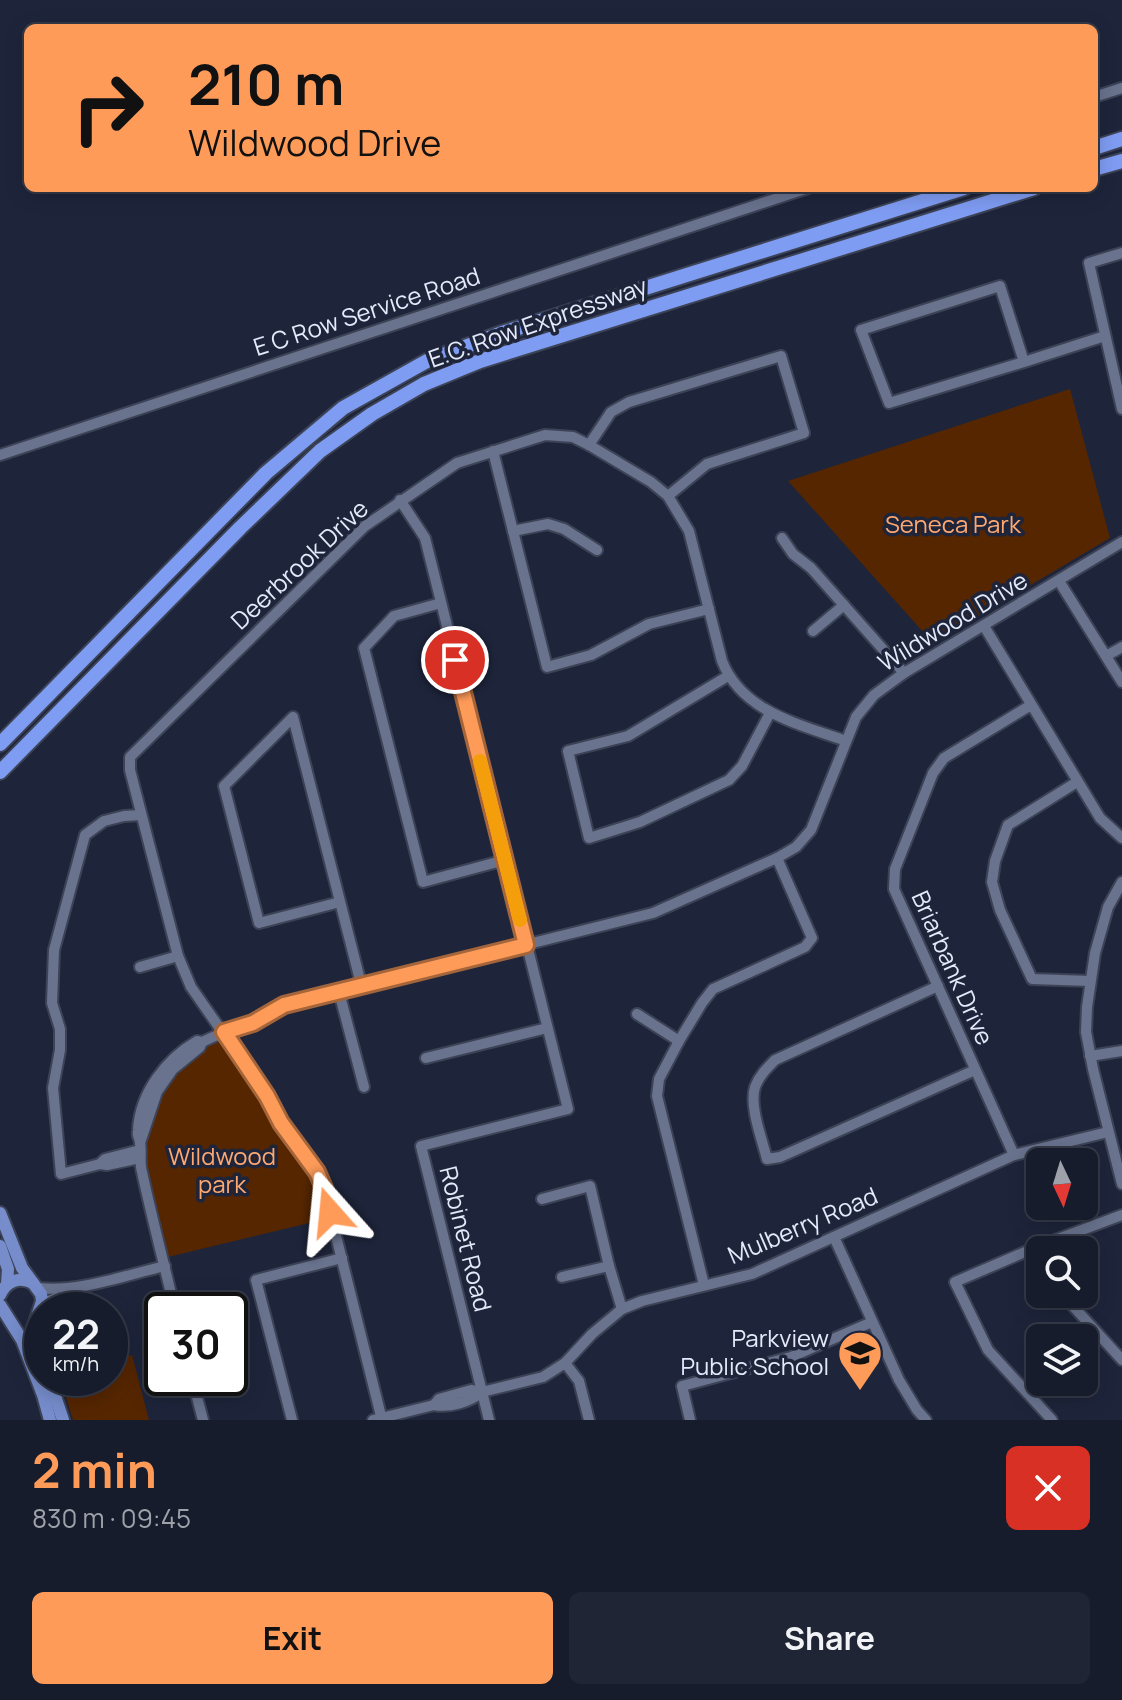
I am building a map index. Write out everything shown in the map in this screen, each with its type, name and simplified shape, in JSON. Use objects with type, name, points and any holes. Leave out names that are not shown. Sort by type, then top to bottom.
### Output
[{"type":"highway","points":[[1098,147],[1122,139]]},
{"type":"highway","points":[[1098,168],[1122,161]]},
{"type":"highway","name":"E.C. Row Expressway","points":[[0,744],[266,473],[343,408],[427,361],[502,333],[951,192]]},
{"type":"highway","name":"E.C. Row Expressway","points":[[0,772],[320,451],[372,414],[424,384],[480,361],[1021,192]]},
{"type":"main road","points":[[0,1213],[22,1268],[40,1292]]},
{"type":"main road","points":[[0,1246],[8,1269],[2,1290]]},
{"type":"main road","points":[[2,1290],[20,1279],[35,1286]]},
{"type":"main road","points":[[2,1310],[18,1321],[24,1320]]},
{"type":"main road","points":[[2,1310],[22,1340],[50,1420]]},
{"type":"main road","points":[[55,1396],[63,1420]]},
{"type":"street","points":[[1098,96],[1122,88]]},
{"type":"street","name":"E C Row Service Road","points":[[0,455],[796,192]]},
{"type":"street","points":[[1122,253],[1089,263],[1122,409]]},
{"type":"street","points":[[1024,362],[1000,286],[861,330],[889,403],[1024,362],[1105,336]]},
{"type":"street","points":[[589,445],[611,412],[629,402],[781,356],[804,433],[707,464],[668,496]]},
{"type":"street","name":"Deerbrook Drive","points":[[141,815],[130,770],[130,757],[365,526],[457,463],[545,435],[573,437],[651,482],[668,496],[689,531],[728,676],[745,696],[770,713],[846,741]]},
{"type":"street","points":[[493,451],[547,667],[591,655],[649,624],[709,609]]},
{"type":"street","name":"Robinet Road","points":[[400,500],[425,538],[568,1109],[421,1146],[489,1420]]},
{"type":"street","points":[[513,531],[548,524],[564,529],[597,550]]},
{"type":"street","points":[[782,538],[793,554],[811,568],[904,673]]},
{"type":"street","name":"Wildwood Drive","points":[[140,1150],[157,1092],[173,1069],[202,1042],[253,1023],[284,1005],[653,913],[796,847],[811,830],[856,717],[874,695],[904,673],[1122,542]]},
{"type":"street","points":[[1059,581],[1122,682]]},
{"type":"street","points":[[441,603],[394,616],[364,648],[423,882],[505,860]]},
{"type":"street","points":[[813,631],[844,605]]},
{"type":"street","points":[[984,626],[1100,818],[1122,838]]},
{"type":"street","points":[[1106,656],[1122,647]]},
{"type":"street","points":[[728,676],[628,736],[568,751],[589,838],[640,822],[729,780],[742,766],[770,713]]},
{"type":"street","name":"Briarbank Drive","points":[[1014,1155],[894,889],[895,869],[933,773],[944,758],[1031,705]]},
{"type":"street","points":[[340,902],[259,923],[224,786],[293,717],[340,902],[361,986]]},
{"type":"street","points":[[1077,782],[1008,825],[995,861],[992,882],[1000,910],[1032,979],[1090,981]]},
{"type":"street","points":[[171,1292],[140,1150],[107,1165],[61,1174],[53,1088],[60,1050],[60,1029],[52,1003],[54,950],[85,835],[99,826],[106,828],[126,823],[141,815],[178,956],[191,987],[267,1096],[281,1123],[317,1172],[324,1188],[379,1419]]},
{"type":"street","points":[[704,1285],[657,1096],[659,1079],[679,1041],[713,989],[805,947],[812,938],[777,858]]},
{"type":"street","points":[[1122,882],[1101,928],[1090,981],[1086,1023],[1090,1056],[1122,1184]]},
{"type":"street","points":[[140,967],[178,956]]},
{"type":"street","points":[[938,986],[775,1060],[755,1087],[753,1103],[767,1159],[780,1157],[975,1070]]},
{"type":"street","points":[[339,992],[364,1087]]},
{"type":"street","points":[[637,1014],[679,1041]]},
{"type":"street","points":[[426,1058],[547,1028]]},
{"type":"street","points":[[1090,1056],[1122,1051]]},
{"type":"street","name":"Mulberry Road","points":[[379,1419],[434,1405],[443,1407],[473,1399],[482,1392],[543,1377],[565,1363],[592,1334],[622,1309],[642,1301],[752,1274],[1014,1155],[1108,1132]]},
{"type":"street","points":[[542,1199],[590,1186],[622,1309]]},
{"type":"street","points":[[1069,1236],[1122,1215]]},
{"type":"street","points":[[834,1237],[899,1380],[926,1420]]},
{"type":"street","points":[[1026,1253],[955,1282],[988,1350],[1052,1420]]},
{"type":"street","points":[[292,1420],[256,1280],[342,1258]]},
{"type":"street","points":[[35,1286],[54,1289],[88,1285],[165,1266]]},
{"type":"street","points":[[562,1277],[609,1266]]},
{"type":"street","points":[[75,1292],[88,1285]]},
{"type":"street","points":[[1075,1308],[1122,1360]]},
{"type":"street","points":[[690,1420],[682,1386],[791,1357],[872,1322]]},
{"type":"street","points":[[565,1363],[579,1381],[589,1420]]},
{"type":"street","points":[[197,1396],[203,1420]]},
{"type":"green space","name":"Seneca Park","points":[[1070,389],[1110,538],[933,643],[788,481]]},
{"type":"green space","name":"Wildwood park","points":[[215,1040],[228,1044],[317,1182],[326,1219],[168,1257],[147,1169],[147,1127],[161,1088],[187,1060]]},
{"type":"green space","points":[[132,1355],[149,1420],[73,1420],[66,1396],[128,1396],[128,1356]]},
{"type":"slow traffic","points":[[480,761],[520,920]]},
{"type":"place","name":"Parkview Public School","points":[[860,1392]]},
{"type":"route","points":[[330,1212],[317,1172],[281,1123],[267,1096],[224,1032],[253,1023],[284,1005],[526,945],[455,660]]}]
